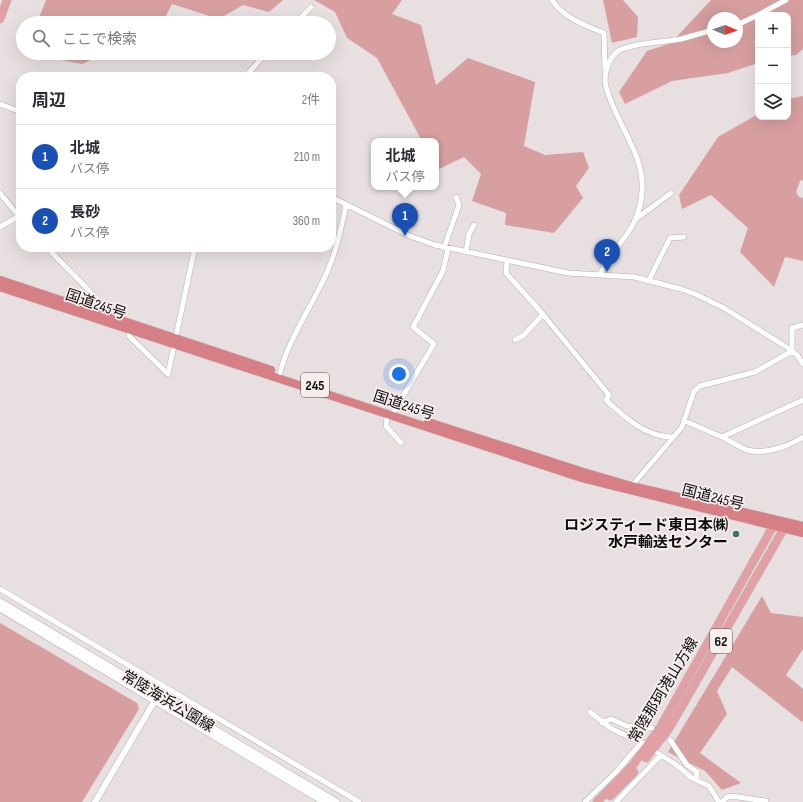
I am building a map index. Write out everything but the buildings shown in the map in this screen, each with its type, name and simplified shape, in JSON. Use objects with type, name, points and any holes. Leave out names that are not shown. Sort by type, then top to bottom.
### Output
[{"type":"highway","name":"国道245号","points":[[0,280],[105,314],[174,341],[391,413],[630,488],[774,523],[803,533]]},
{"type":"highway","name":"国道245号","points":[[0,287],[128,330],[174,341],[280,373],[391,413]]},
{"type":"highway","name":"国道245号","points":[[785,526],[803,526]]},
{"type":"main road","points":[[0,19],[7,0]]},
{"type":"main road","name":"常陸那珂港山方線","points":[[605,802],[622,786],[674,704],[774,523]]},
{"type":"main road","name":"常陸那珂港山方線","points":[[597,802],[633,765],[647,746],[681,708],[785,526]]},
{"type":"main road","name":"常陸海浜公園線","points":[[0,602],[124,674],[156,698],[325,802]]},
{"type":"main road","name":"常陸海浜公園線","points":[[0,608],[336,802]]},
{"type":"street","points":[[552,0],[556,8],[587,26],[604,33],[606,86],[637,159],[642,176],[641,198],[636,219],[630,233],[613,253],[600,274]]},
{"type":"street","points":[[764,12],[786,0]]},
{"type":"street","points":[[303,16],[312,7]]},
{"type":"street","points":[[743,22],[755,16]]},
{"type":"street","points":[[605,70],[618,52],[628,48],[681,39],[707,32]]},
{"type":"street","points":[[249,72],[260,60]]},
{"type":"street","points":[[0,104],[16,110]]},
{"type":"street","points":[[0,193],[16,213]]},
{"type":"street","points":[[636,219],[671,193]]},
{"type":"street","points":[[401,444],[386,426],[391,413],[434,344],[413,327],[443,271],[446,248],[459,205],[456,197]]},
{"type":"street","points":[[336,200],[410,236],[446,248],[507,262],[568,273],[625,276],[650,280],[707,300],[792,351],[803,364]]},
{"type":"street","points":[[336,247],[346,205]]},
{"type":"street","points":[[0,227],[16,220]]},
{"type":"street","points":[[466,252],[469,234],[474,225]]},
{"type":"street","points":[[650,280],[670,238],[684,238]]},
{"type":"street","points":[[51,252],[69,273],[79,279],[93,293],[106,310],[105,314]]},
{"type":"street","points":[[128,330],[129,336],[168,374],[194,252]]},
{"type":"street","points":[[280,373],[298,328],[320,288],[335,252]]},
{"type":"street","points":[[507,262],[506,273],[543,314],[609,395],[606,400],[630,422],[647,432],[672,437]]},
{"type":"street","points":[[515,340],[524,335],[543,314]]},
{"type":"street","points":[[792,351],[792,328],[803,325]]},
{"type":"street","points":[[630,488],[685,421],[694,391],[700,386],[755,372],[792,351]]},
{"type":"street","points":[[722,437],[803,400]]},
{"type":"street","points":[[685,421],[746,449],[757,451],[792,445],[803,437]]},
{"type":"street","points":[[0,589],[359,802]]},
{"type":"street","points":[[124,674],[129,666]]},
{"type":"street","points":[[95,802],[156,698]]},
{"type":"street","points":[[590,712],[602,723],[647,746],[696,780],[709,786],[721,802],[726,797],[731,796],[766,801]]},
{"type":"street","points":[[602,723],[611,719],[627,726],[652,728]]},
{"type":"street","points":[[670,740],[687,765],[697,772],[696,780]]},
{"type":"street","points":[[585,802],[616,772],[647,746]]},
{"type":"street","points":[[616,802],[661,755]]},
{"type":"shaded area","points":[[46,0],[283,0],[269,12],[243,5],[224,16],[210,16],[172,4],[166,16],[40,16]]},
{"type":"shaded area","points":[[314,0],[402,0],[392,14],[421,25],[436,85],[468,58],[535,82],[524,146],[545,155],[583,152],[589,168],[576,186],[583,198],[554,233],[505,225],[506,213],[472,201],[481,174],[464,157],[439,169],[439,138],[420,138],[377,58],[347,38],[335,12]]},
{"type":"shaded area","points":[[603,0],[623,0],[638,17],[637,37],[612,43]]},
{"type":"shaded area","points":[[711,0],[803,0],[803,49],[796,55],[791,56],[791,12],[755,12],[755,64],[728,73],[672,81],[625,104],[619,92],[647,51],[671,43]]},
{"type":"shaded area","points":[[61,60],[91,60],[82,64]]},
{"type":"shaded area","points":[[803,96],[803,180],[800,181],[796,192],[799,197],[803,198],[803,261],[785,257],[774,287],[740,252],[748,228],[711,195],[682,209],[679,195],[718,137],[755,116],[755,120],[791,120],[791,98]]},
{"type":"shaded area","points":[[762,596],[771,613],[803,617],[803,649],[786,675],[803,689],[803,720],[802,722],[732,667],[717,691],[727,714],[700,753],[741,783],[722,790],[705,771],[668,752]]},
{"type":"shaded area","points":[[0,623],[137,703],[139,709],[82,802],[0,802]]},
{"type":"place","name":"北城","points":[[405,236]]},
{"type":"place","name":"長砂","points":[[607,272]]},
{"type":"place","name":"ロジスティード東日本㈱ 水戸輸送センター","points":[[736,534]]}]
